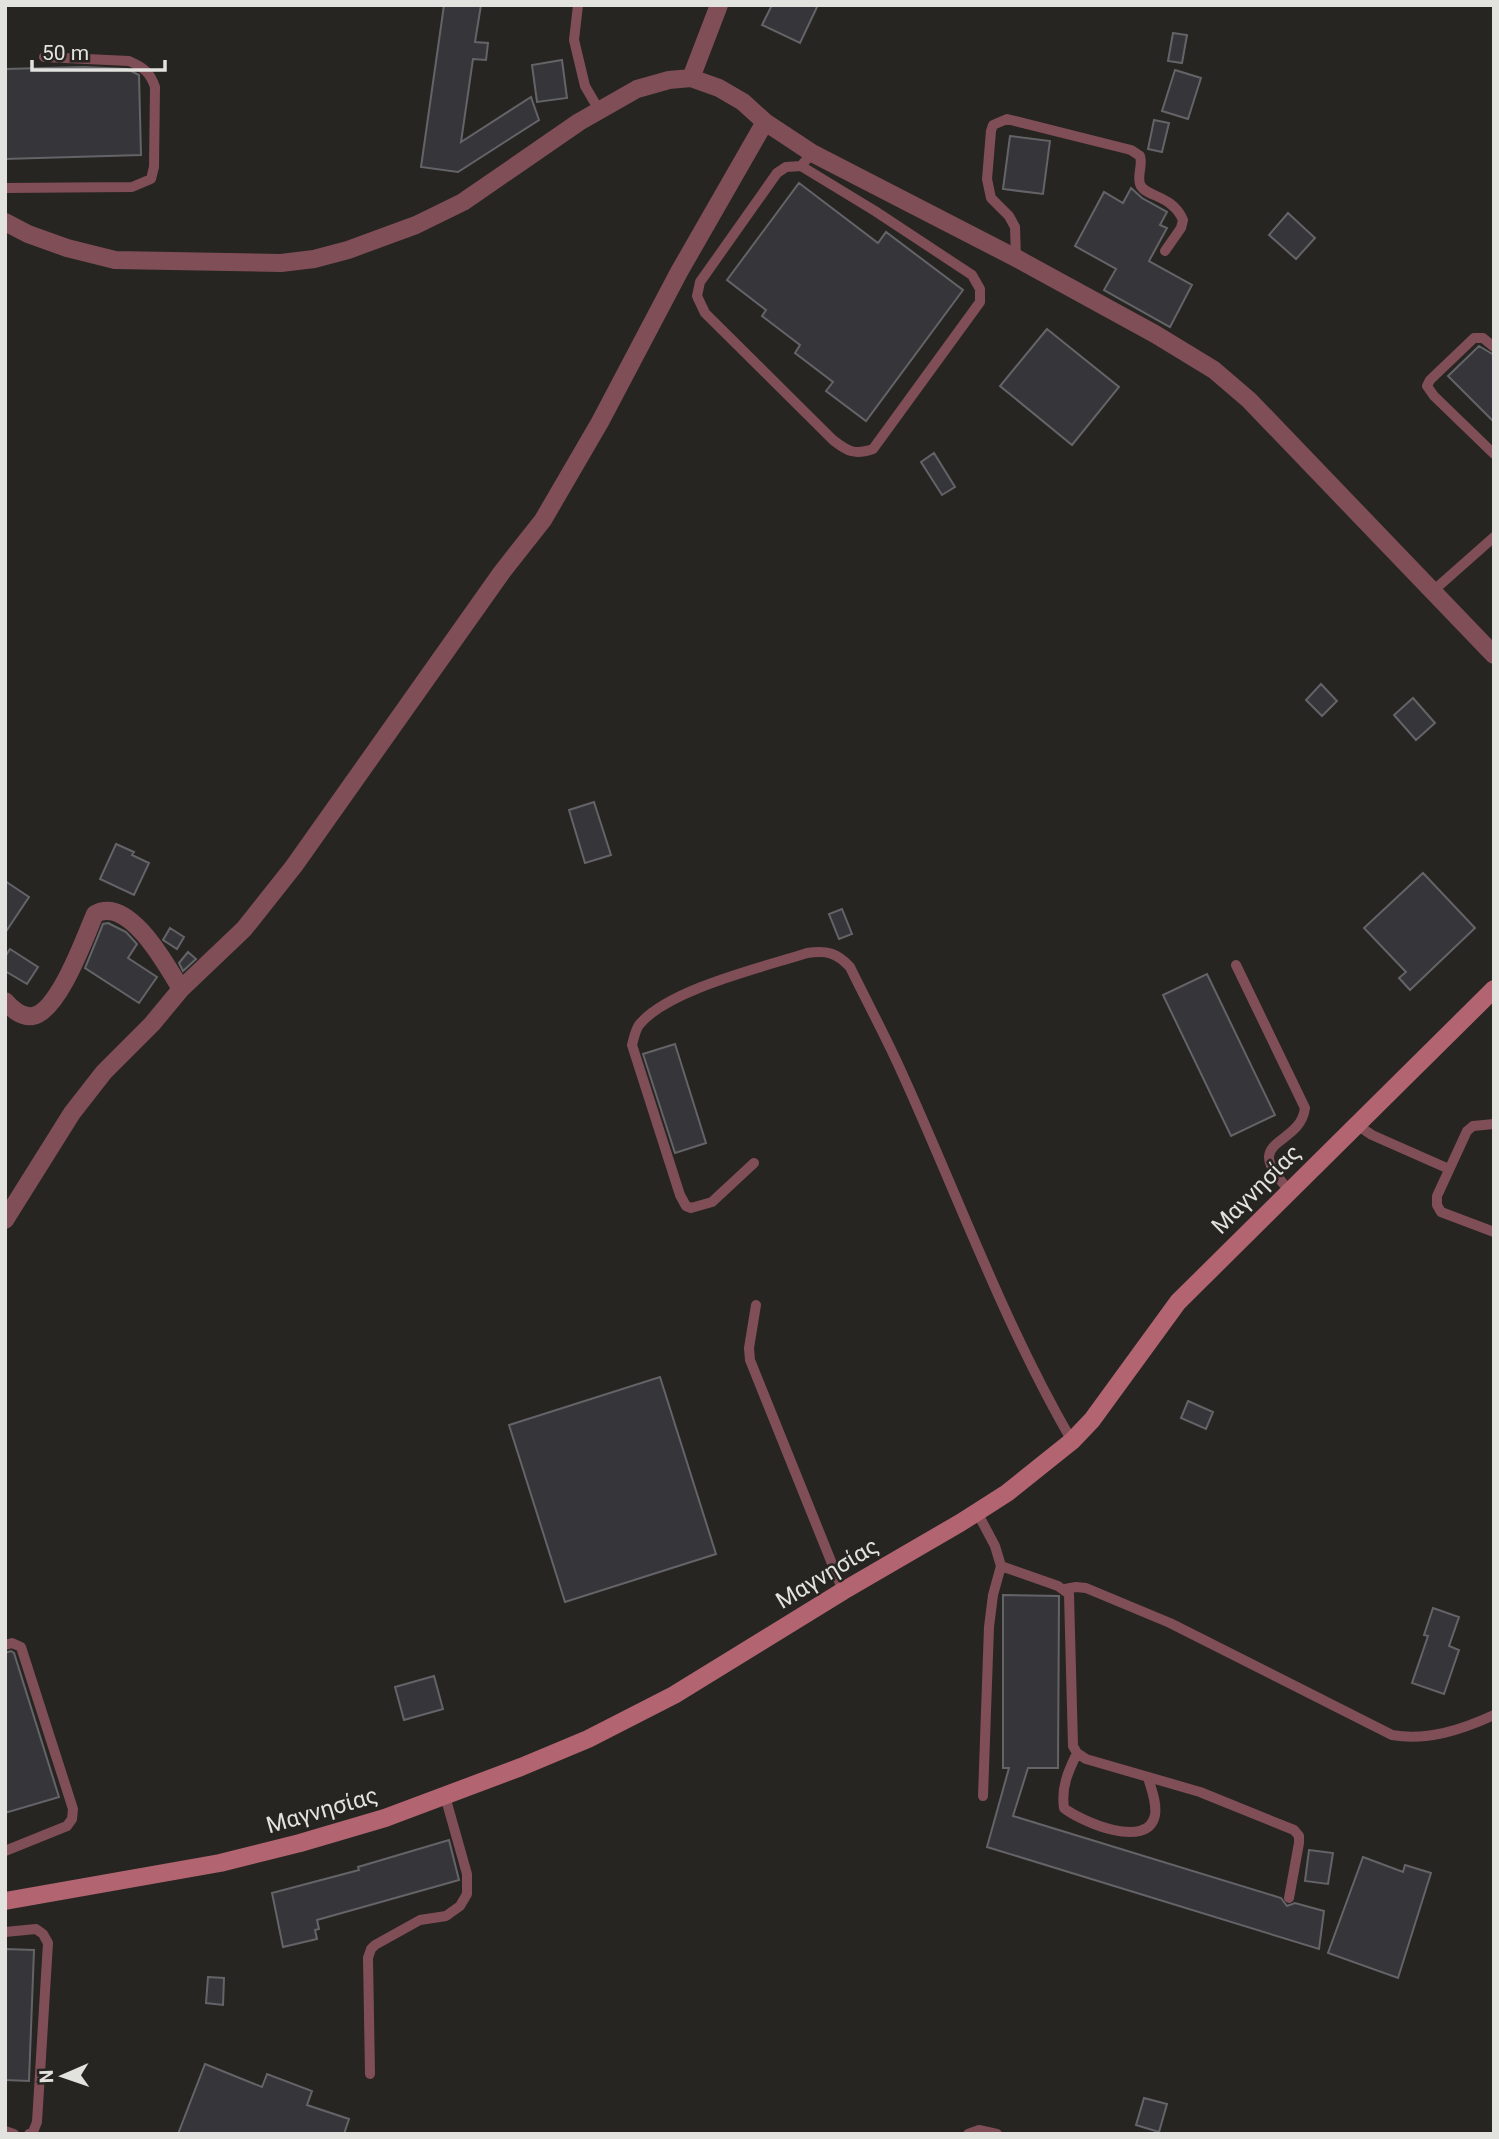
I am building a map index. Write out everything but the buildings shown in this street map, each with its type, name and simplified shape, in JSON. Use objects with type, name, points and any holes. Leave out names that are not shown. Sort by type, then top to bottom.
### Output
[{"type":"street","points":[[691,78],[719,5]]},
{"type":"street","points":[[5,222],[28,234],[67,248],[116,260],[281,263],[314,260],[416,225],[463,201],[579,122],[637,89],[669,80],[691,78],[719,88],[743,102],[806,160],[1016,258],[1155,334],[1214,370],[1249,400],[1494,655]]},
{"type":"street","points":[[5,1220],[72,1113],[104,1072],[152,1024],[181,989],[244,929],[294,866],[502,572],[543,520],[765,122]]},
{"type":"street","points":[[5,1001],[17,1013],[25,1016],[34,1016],[41,1012],[54,999],[95,914],[102,910],[110,910],[144,931],[181,989]]},
{"type":"street","name":"Μαγνησίας","points":[[5,1901],[220,1863],[300,1843],[373,1822],[445,1796],[588,1739],[674,1695],[842,1591],[977,1512],[1007,1493],[1072,1441],[1092,1420],[1178,1302],[1494,989]]},
{"type":"lane","points":[[578,5],[574,40],[585,86],[599,110]]},
{"type":"lane","points":[[5,188],[132,187],[151,178],[154,167],[155,87],[151,75],[141,66],[129,61],[44,57]]},
{"type":"lane","points":[[1016,258],[1015,227],[1009,216],[991,198],[987,179],[990,131],[993,125],[1007,119],[1131,150],[1140,156],[1140,186],[1144,191],[1174,205],[1183,220],[1181,228],[1165,251]]},
{"type":"lane","points":[[806,160],[875,211],[972,275],[980,289],[980,302],[873,449],[858,454],[846,450],[833,440],[705,313],[697,296],[700,282],[777,173],[806,160]]},
{"type":"lane","points":[[1494,346],[1483,338],[1474,338],[1427,386],[1494,454]]},
{"type":"lane","points":[[1433,591],[1494,537]]},
{"type":"lane","points":[[754,1163],[712,1202],[691,1208],[686,1206],[680,1195],[632,1045],[634,1035],[645,1019],[668,1003],[702,987],[807,953],[822,951],[838,955],[850,967],[901,1070],[1035,1372],[1072,1441]]},
{"type":"lane","points":[[1236,965],[1305,1108],[1302,1120],[1270,1151],[1268,1158],[1269,1166],[1289,1190]]},
{"type":"lane","points":[[1494,1124],[1473,1126],[1467,1131],[1437,1196],[1437,1205],[1441,1212],[1494,1232]]},
{"type":"lane","points":[[1357,1125],[1372,1135],[1449,1169]]},
{"type":"lane","points":[[756,1305],[749,1348],[750,1360],[842,1591]]},
{"type":"lane","points":[[977,1512],[995,1546],[1001,1566],[993,1595],[989,1628],[983,1796]]},
{"type":"lane","points":[[1001,1566],[1065,1589],[1086,1588],[1170,1623],[1392,1735],[1412,1738],[1437,1735],[1494,1715]]},
{"type":"lane","points":[[1065,1589],[1069,1594],[1073,1746],[1077,1753],[1086,1759],[1200,1792],[1294,1830],[1299,1843],[1289,1898]]},
{"type":"lane","points":[[5,1645],[12,1643],[22,1647],[73,1809],[72,1819],[67,1826],[5,1851]]},
{"type":"lane","points":[[1077,1753],[1066,1777],[1062,1794],[1064,1808],[1074,1816],[1101,1827],[1121,1832],[1141,1830],[1151,1823],[1155,1802],[1148,1777]]},
{"type":"lane","points":[[370,2074],[370,1949],[420,1920],[446,1916],[460,1906],[467,1894],[467,1874],[445,1796]]},
{"type":"lane","points":[[5,1932],[36,1929],[43,1934],[47,1944],[37,2122],[33,2132],[29,2134]]},
{"type":"lane","points":[[968,2134],[979,2130],[997,2134]]},
{"type":"lane","points":[[5,2131],[14,2134]]}]
